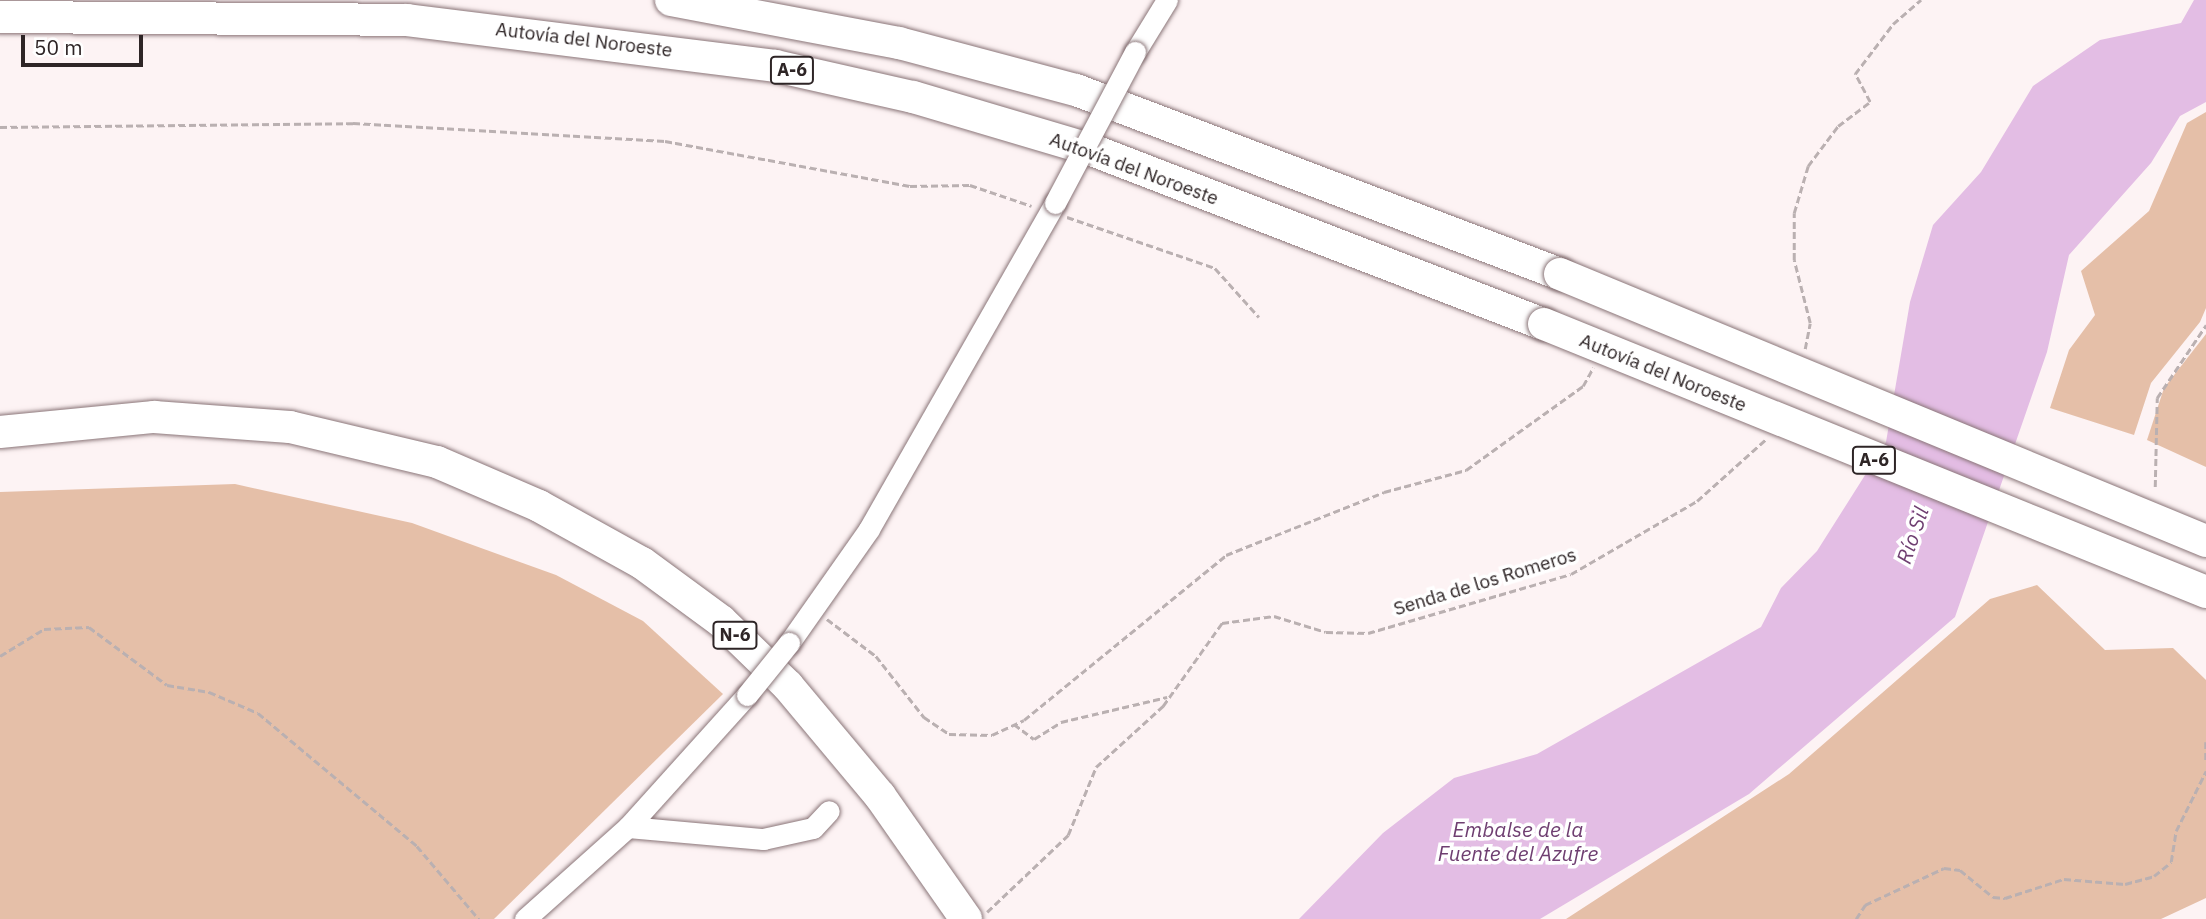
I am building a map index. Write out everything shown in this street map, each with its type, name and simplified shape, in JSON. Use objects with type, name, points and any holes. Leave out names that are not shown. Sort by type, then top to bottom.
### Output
[{"type":"highway","points":[[671,0],[899,43],[1076,90],[1560,274],[2206,541]]},
{"type":"highway","name":"Autovía del Noroeste","points":[[0,17],[407,20],[775,66],[913,97],[1093,150],[1544,324],[2206,592]]},
{"type":"highway","name":"N-6","points":[[0,432],[154,417],[289,427],[437,462],[539,506],[642,563],[721,621],[788,686],[880,796],[967,913]]},
{"type":"street","points":[[525,919],[628,827],[747,695],[813,609],[915,452],[1051,210],[1135,52],[1167,0]]},
{"type":"street","points":[[628,827],[763,839],[813,828],[829,811]]},
{"type":"path","points":[[1803,363],[1810,323],[1794,260],[1794,213],[1808,166],[1838,126],[1870,102],[1854,74],[1893,24],[1921,0]]},
{"type":"path","points":[[0,127],[353,123],[665,141],[910,186],[970,185],[1079,217],[1215,268],[1259,317]]},
{"type":"path","points":[[2155,487],[2157,398],[2206,325]]},
{"type":"path","points":[[813,609],[876,656],[924,717],[949,734],[992,735],[1014,724],[1226,555],[1384,492],[1466,470],[1583,386],[1596,363]]},
{"type":"path","name":"Senda de los Romeros","points":[[967,913],[1068,835],[1096,767],[1168,697],[1222,623],[1275,615],[1326,632],[1368,633],[1571,574],[1697,502],[1772,431]]},
{"type":"path","points":[[0,656],[44,629],[89,627],[167,685],[209,692],[258,713],[417,846],[479,919]]},
{"type":"path","points":[[1014,724],[1034,739],[1061,722],[1168,697]]},
{"type":"path","points":[[2206,743],[2206,762]]},
{"type":"path","points":[[1856,919],[1865,905],[1944,868],[1960,870],[1993,897],[2005,898],[2064,878],[2125,884],[2154,876],[2171,862],[2176,831],[2206,771]]},
{"type":"shaded area","points":[[2206,112],[2206,308],[2200,322],[2151,383],[2134,435],[2050,408],[2069,350],[2095,315],[2081,271],[2149,211],[2187,123]]},
{"type":"shaded area","points":[[2206,334],[2206,467],[2147,440],[2164,388]]},
{"type":"shaded area","points":[[235,484],[412,523],[556,575],[643,621],[723,694],[494,919],[0,919],[0,492]]},
{"type":"shaded area","points":[[2037,585],[2105,650],[2173,648],[2206,680],[2206,898],[2161,919],[1566,919],[1789,774],[1990,599]]},
{"type":"water","name":"Embalse de la Fuente del Azufre","points":[[2194,0],[2206,0],[2206,102],[2180,116],[2151,163],[2069,255],[2047,352],[1955,617],[1749,794],[1540,919],[1299,919],[1383,833],[1454,778],[1537,754],[1761,627],[1781,588],[1817,551],[1886,442],[1910,302],[1933,225],[1981,172],[2033,86],[2100,40],[2181,23]]},
{"type":"water label","name":"Río Sil","points":[[1912,535]]}]
